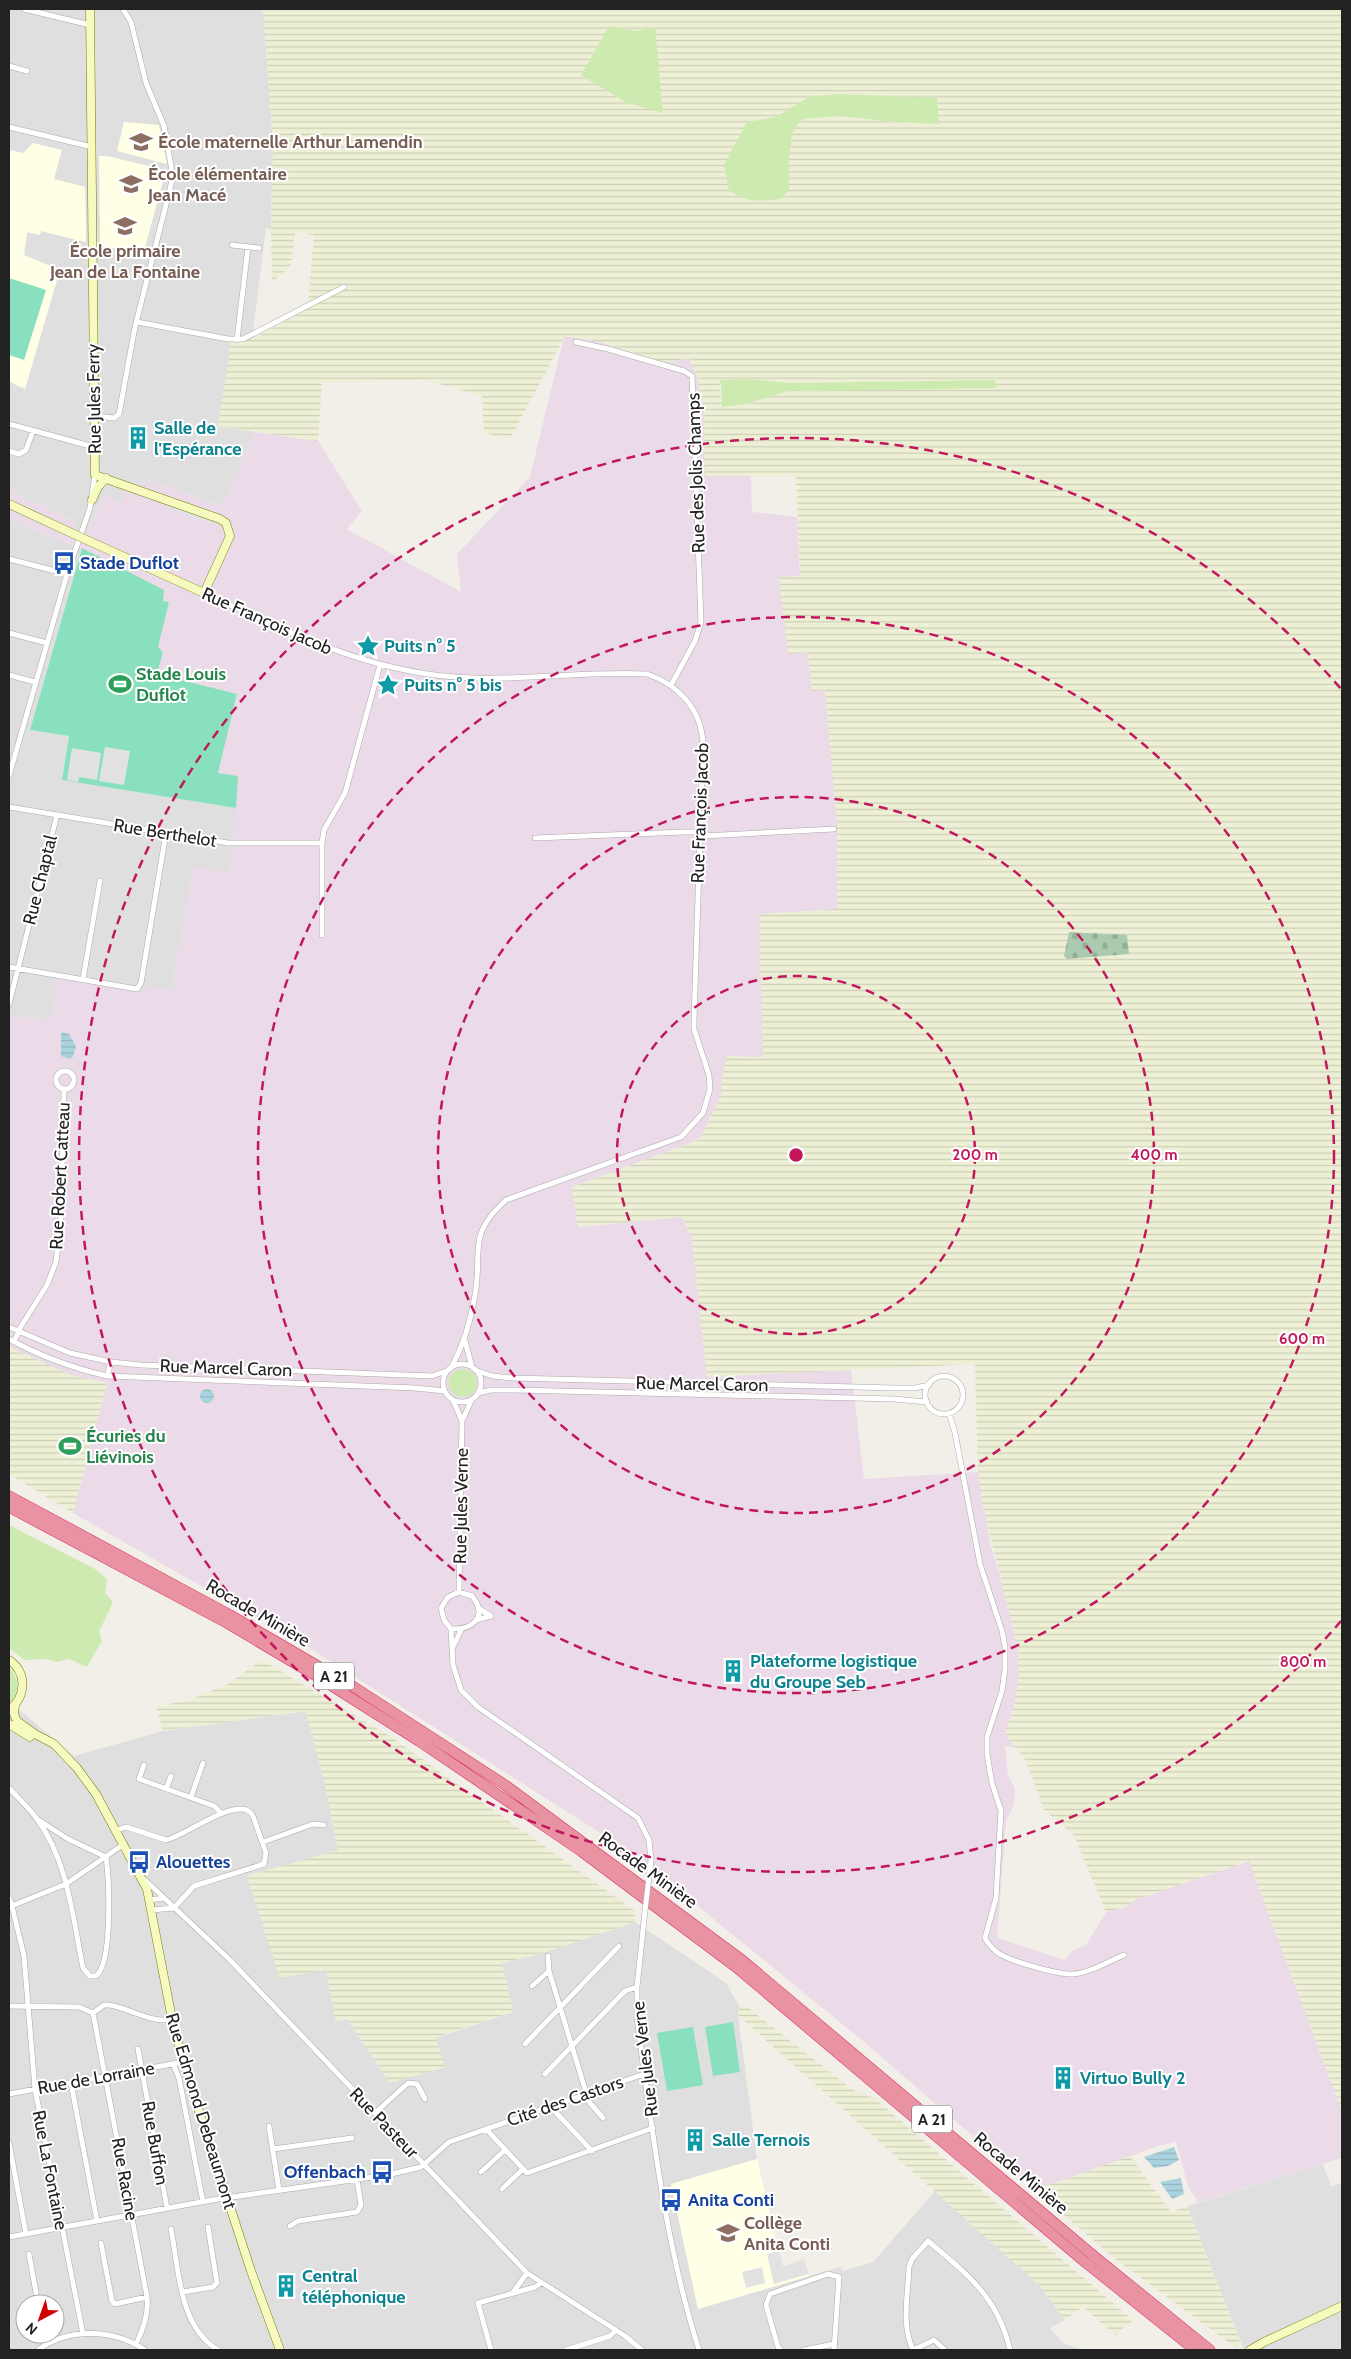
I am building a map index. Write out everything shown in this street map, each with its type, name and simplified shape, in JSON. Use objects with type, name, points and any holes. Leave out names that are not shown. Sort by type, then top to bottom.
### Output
[{"type":"highway","name":"Rocade Minière","points":[[9,1496],[247,1624],[354,1687],[505,1785],[742,1960],[1130,2286],[1210,2350]]},
{"type":"highway","name":"Rocade Minière","points":[[9,1507],[227,1623],[318,1677],[419,1741],[581,1851],[736,1967],[1085,2262],[1195,2350]]},
{"type":"street","points":[[24,9],[90,25]]},
{"type":"street","name":"Rue Jules Ferry","points":[[9,776],[67,574],[92,500],[95,475],[90,9]]},
{"type":"street","points":[[94,416],[114,418],[119,414],[137,322],[173,177],[164,126],[146,83],[131,22],[122,9]]},
{"type":"street","points":[[9,66],[27,71]]},
{"type":"street","points":[[9,128],[92,147]]},
{"type":"street","points":[[232,245],[259,248]]},
{"type":"street","points":[[238,340],[248,247]]},
{"type":"street","points":[[137,322],[238,340],[252,336],[344,287]]},
{"type":"street","name":"Rue des Jolis Champs","points":[[576,342],[608,349],[684,371],[692,376],[701,622],[695,641],[671,685]]},
{"type":"street","points":[[9,424],[94,447]]},
{"type":"street","points":[[9,451],[19,454],[26,450],[33,431]]},
{"type":"street","points":[[95,475],[220,518],[226,523],[230,536],[204,593]]},
{"type":"street","points":[[92,500],[98,487],[106,478]]},
{"type":"street","name":"Rue François Jacob","points":[[9,504],[292,634],[380,665],[442,676],[473,678],[647,674],[671,685],[687,700],[697,715],[702,733],[694,1029],[709,1075],[709,1097],[703,1113],[679,1139],[506,1200],[490,1214],[479,1236],[476,1253],[476,1294],[465,1341]]},
{"type":"street","points":[[9,559],[67,574]]},
{"type":"street","points":[[9,633],[47,643]]},
{"type":"street","points":[[322,935],[322,843],[324,830],[345,793],[380,665]]},
{"type":"street","points":[[9,675],[35,682]]},
{"type":"street","name":"Rue Berthelot","points":[[9,807],[228,843],[322,843]]},
{"type":"street","name":"Rue Chaptal","points":[[9,1004],[57,815]]},
{"type":"street","points":[[535,838],[684,832],[697,832],[700,835],[834,829]]},
{"type":"street","points":[[9,967],[137,988],[141,983],[166,833]]},
{"type":"street","points":[[83,979],[100,881]]},
{"type":"street","name":"Rue Robert Catteau","points":[[14,1342],[47,1285],[56,1262],[61,1217],[64,1090]]},
{"type":"street","name":"Rue Marcel Caron","points":[[9,1327],[70,1353],[110,1362],[141,1365],[432,1376],[450,1369]]},
{"type":"street","name":"Rue Marcel Caron","points":[[9,1339],[61,1363],[107,1376],[415,1388],[445,1391]]},
{"type":"street","points":[[465,1341],[474,1369],[480,1379],[478,1393],[472,1399],[462,1402],[453,1400],[445,1391],[444,1383],[465,1341]]},
{"type":"street","points":[[107,1376],[110,1362]]},
{"type":"street","points":[[450,1369],[461,1365],[474,1369]]},
{"type":"street","name":"Rue Marcel Caron","points":[[474,1369],[492,1376],[514,1378],[894,1388],[915,1388],[929,1384]]},
{"type":"street","points":[[944,1376],[958,1382],[962,1389],[961,1404],[949,1413],[936,1411],[927,1402],[925,1395],[929,1384],[937,1377],[944,1376]]},
{"type":"street","name":"Rue Marcel Caron","points":[[478,1393],[491,1390],[515,1390],[927,1402]]},
{"type":"street","name":"Rue Jules Verne","points":[[460,1592],[462,1420],[472,1399]]},
{"type":"street","name":"Rue Jules Verne","points":[[453,1400],[462,1420]]},
{"type":"street","points":[[949,1413],[955,1433],[980,1564],[1002,1631],[1005,1647],[1002,1692],[987,1737],[987,1754],[992,1783],[1001,1811],[996,1898],[985,1938],[998,1953],[1008,1958],[1062,1973],[1074,1974],[1085,1971],[1124,1955]]},
{"type":"street","points":[[476,1620],[491,1616],[478,1608],[472,1596],[460,1592],[448,1597],[441,1608],[444,1620],[451,1629],[461,1630],[472,1625],[476,1620],[478,1608]]},
{"type":"street","name":"Rue Jules Verne","points":[[451,1629],[453,1665],[461,1690],[478,1707],[638,1818],[649,1840],[651,1860],[636,1987],[637,2018],[644,2074],[670,2234],[699,2350]]},
{"type":"street","points":[[453,1648],[461,1630]]},
{"type":"street","points":[[9,1660],[17,1668],[22,1680],[22,1693],[12,1708]]},
{"type":"street","name":"Rue Edmond Debeaumont","points":[[12,1708],[17,1721],[35,1734],[54,1744],[77,1768],[96,1794],[141,1876],[150,1900],[172,2019],[183,2062],[226,2198],[280,2350]]},
{"type":"street","points":[[9,1724],[63,1753]]},
{"type":"street","points":[[192,1797],[203,1763]]},
{"type":"street","points":[[144,1765],[139,1779],[192,1797],[214,1806],[220,1812]]},
{"type":"street","points":[[166,1789],[171,1776]]},
{"type":"street","points":[[9,1788],[37,1819],[50,1842],[66,1884],[83,1968],[87,1974],[93,1977],[101,1972],[106,1947],[110,1897],[106,1857]]},
{"type":"street","points":[[116,1830],[126,1827],[166,1840],[213,1819],[220,1812],[241,1807],[251,1812],[263,1842],[266,1857],[264,1864],[194,1886],[174,1908],[152,1910]]},
{"type":"street","points":[[37,1819],[68,1838],[106,1857]]},
{"type":"street","points":[[263,1842],[314,1824],[324,1825]]},
{"type":"street","points":[[11,1906],[66,1884],[124,1844]]},
{"type":"street","name":"Rue Pasteur","points":[[141,1876],[229,1959],[527,2273],[616,2330],[642,2350]]},
{"type":"street","name":"Rue La Fontaine","points":[[9,1898],[24,1956],[35,2089],[82,2334]]},
{"type":"street","points":[[150,1900],[163,1898]]},
{"type":"street","points":[[525,2044],[619,1946]]},
{"type":"street","points":[[548,1956],[549,1971],[572,2046],[585,2097],[603,2118]]},
{"type":"street","points":[[532,1986],[549,1971]]},
{"type":"street","points":[[545,2074],[625,1991],[636,1987]]},
{"type":"street","points":[[9,2006],[79,2007],[93,2014],[104,2006],[109,2005],[154,2019],[164,2021],[172,2019]]},
{"type":"street","name":"Rue Racine","points":[[93,2014],[147,2297],[144,2323],[136,2344]]},
{"type":"street","name":"Rue Buffon","points":[[138,2048],[167,2208]]},
{"type":"street","name":"Rue de Lorraine","points":[[9,2094],[183,2062]]},
{"type":"street","points":[[173,2064],[179,2078],[203,2202]]},
{"type":"street","name":"Cité des Castors","points":[[424,2164],[445,2144],[585,2093],[644,2074]]},
{"type":"street","points":[[71,2083],[97,2221]]},
{"type":"street","points":[[375,2113],[408,2083],[417,2084],[425,2099]]},
{"type":"street","points":[[550,2106],[592,2150]]},
{"type":"street","points":[[270,2126],[279,2190]]},
{"type":"street","points":[[486,2129],[527,2173],[653,2128]]},
{"type":"street","points":[[273,2149],[352,2138]]},
{"type":"street","points":[[9,2143],[26,2234]]},
{"type":"street","points":[[481,2172],[505,2150]]},
{"type":"street","points":[[9,2237],[226,2198],[357,2180],[414,2169],[424,2164]]},
{"type":"street","points":[[502,2189],[523,2169]]},
{"type":"street","points":[[290,2226],[298,2221],[357,2212],[361,2205],[357,2180]]},
{"type":"street","points":[[183,2292],[213,2287],[217,2283],[208,2228]]},
{"type":"street","points":[[171,2229],[188,2316],[198,2335],[218,2350]]},
{"type":"street","points":[[945,2350],[934,2340],[913,2350],[908,2339],[906,2325],[909,2267],[912,2259],[928,2241],[970,2277],[988,2298],[1002,2323],[1010,2350]]},
{"type":"street","points":[[101,2243],[112,2301],[115,2304],[147,2297]]},
{"type":"street","points":[[28,2254],[36,2294]]},
{"type":"street","points":[[514,2291],[527,2273]]},
{"type":"street","points":[[781,2350],[778,2348],[766,2305],[770,2294],[828,2274],[839,2277],[834,2347],[804,2350]]},
{"type":"street","points":[[491,2350],[478,2303],[514,2291],[522,2291],[541,2283]]},
{"type":"street","points":[[1250,2350],[1342,2306]]},
{"type":"street","points":[[566,2350],[610,2336],[616,2330]]},
{"type":"street","points":[[38,2350],[60,2339],[97,2333],[136,2344],[145,2350]]},
{"type":"shaded area","points":[[9,9],[263,9],[273,141],[271,229],[266,228],[252,339],[244,342],[218,426],[255,432],[222,506],[145,479],[144,485],[121,504],[103,496],[87,535],[73,530],[76,522],[9,490],[9,381],[21,388],[47,265],[24,259],[27,231],[40,234],[41,231],[86,242],[85,187],[54,179],[23,153],[9,150]]},
{"type":"shaded area","points":[[263,9],[1342,9],[1342,2111],[1249,1861],[1135,1900],[1125,1907],[1106,1912],[1074,1835],[1044,1810],[1026,1761],[1005,1734],[1015,1702],[1018,1680],[1018,1649],[983,1506],[978,1472],[975,1364],[707,1377],[692,1238],[682,1217],[578,1227],[572,1187],[699,1140],[721,1096],[722,1078],[727,1056],[763,1057],[759,914],[837,909],[837,821],[825,690],[812,691],[808,653],[788,654],[779,577],[800,576],[796,476],[705,476],[704,409],[697,375],[689,358],[670,362],[659,361],[600,342],[565,336],[510,439],[484,433],[482,396],[425,380],[322,382],[318,441],[218,426],[231,343],[252,339],[346,288],[342,285],[308,303],[314,235],[295,232],[291,265],[272,283],[273,141]],"holes":[[[655,27],[581,75],[638,31]],[[936,98],[939,124],[895,122],[839,116],[803,119],[792,134],[789,158],[789,188],[783,197],[766,201],[749,200],[747,122]],[[745,379],[792,383],[994,380],[813,391],[792,390],[746,404],[722,407],[719,380]]]},
{"type":"shaded area","name":"École maternelle Arthur Lamendin","points":[[124,122],[159,125],[167,164],[117,151]]},
{"type":"shaded area","points":[[33,143],[62,150],[54,179],[85,187],[86,242],[41,231],[40,235],[27,232],[24,255],[60,270],[25,389],[9,381],[9,150],[23,153]]},
{"type":"shaded area","points":[[99,156],[107,156],[166,170],[143,255],[100,245]]},
{"type":"shaded area","points":[[564,336],[600,342],[659,361],[670,362],[689,358],[697,375],[704,409],[705,475],[751,476],[752,512],[797,517],[800,576],[779,578],[808,653],[812,690],[825,689],[837,821],[837,909],[764,1026],[763,1058],[722,1078],[721,1096],[699,1140],[572,1187],[578,1227],[682,1217],[692,1237],[707,1377],[851,1369],[864,1479],[978,1472],[990,1542],[1012,1619],[1018,1649],[1018,1680],[1015,1703],[1005,1734],[1017,1748],[1005,1746],[1008,1775],[1015,1789],[1014,1804],[1006,1821],[997,1938],[1065,1960],[1073,1950],[1086,1945],[1106,1912],[1125,1907],[1135,1900],[1249,1861],[1342,2111],[1342,2158],[1198,2202],[1188,2186],[1176,2142],[1158,2146],[1035,2190],[864,2042],[638,1857],[308,1647],[73,1513],[107,1383],[70,1375],[9,1347],[9,1016],[50,1020],[57,977],[144,991],[144,987],[172,990],[193,866],[230,873],[238,776],[218,773],[237,695],[157,674],[163,652],[158,647],[169,602],[163,601],[82,548],[25,527],[9,519],[9,490],[76,522],[74,530],[87,535],[104,495],[121,504],[125,491],[133,494],[136,483],[144,485],[145,479],[222,506],[255,432],[318,441],[362,511],[347,529],[461,592],[457,554],[530,477]]},
{"type":"shaded area","points":[[170,500],[222,520],[215,526],[169,508]]},
{"type":"shaded area","points":[[9,519],[25,527],[82,548],[30,730],[69,736],[62,780],[236,808],[230,873],[193,867],[172,990],[145,987],[144,991],[50,1020],[9,1016]]},
{"type":"shaded area","points":[[105,747],[130,751],[124,785],[99,781]]},
{"type":"shaded area","points":[[72,748],[101,753],[97,780],[79,777],[78,782],[67,780]]},
{"type":"shaded area","points":[[9,1347],[70,1375],[107,1383],[73,1513],[9,1474]]},
{"type":"shaded area","points":[[262,1660],[393,1738],[635,1911],[635,1922],[540,1954],[502,1963],[513,2012],[436,2037],[445,2067],[390,2083],[347,2019],[336,2021],[326,1970],[280,1978],[247,1876],[338,1850],[325,1784],[306,1711],[163,1731],[156,1706],[187,1701],[228,1684]]},
{"type":"shaded area","points":[[9,1701],[74,1756],[163,1731],[306,1711],[325,1784],[338,1851],[248,1875],[280,1978],[326,1969],[336,2021],[347,2019],[390,2083],[436,2038],[513,2012],[501,1963],[540,1954],[635,1922],[726,1983],[739,2006],[738,2015],[757,2159],[671,2184],[698,2309],[840,2267],[843,2271],[873,2262],[935,2191],[1039,2285],[1065,2320],[1050,2328],[1064,2344],[1086,2350],[9,2350]]},
{"type":"shaded area","points":[[739,2006],[747,2007],[853,2090],[874,2098],[1133,2320],[1115,2335],[1083,2307],[1065,2320],[1039,2285],[738,2015]]},
{"type":"shaded area","points":[[656,2089],[661,2124],[657,2124],[651,2090]]},
{"type":"shaded area","points":[[1130,2156],[1171,2212],[1187,2206],[1241,2344],[1235,2347],[1114,2258],[1035,2190]]},
{"type":"shaded area","name":"Collège Anita Conti","points":[[757,2159],[782,2266],[804,2259],[809,2276],[698,2309],[671,2184]]},
{"type":"shaded area","points":[[1323,2164],[1331,2186],[1342,2183],[1342,2350],[1244,2350],[1187,2206]]},
{"type":"shaded area","points":[[779,2251],[783,2266],[804,2259],[809,2274],[774,2284],[767,2254]]},
{"type":"shaded area","points":[[762,2267],[765,2283],[746,2288],[742,2272]]},
{"type":"green space","points":[[609,26],[638,31],[655,27],[663,113],[625,102],[581,75]]},
{"type":"green space","points":[[838,94],[937,98],[939,124],[895,122],[839,116],[803,119],[792,134],[789,158],[789,188],[783,198],[769,200],[748,199],[729,190],[724,165],[747,122],[776,117],[809,97]]},
{"type":"green space","points":[[9,278],[46,290],[24,360],[9,355]]},
{"type":"green space","points":[[746,379],[792,383],[995,380],[996,388],[792,390],[746,404],[722,407],[721,384],[719,380]]},
{"type":"green space","name":"Stade Louis Duflot","points":[[82,548],[164,590],[163,601],[169,602],[158,647],[163,652],[157,674],[237,694],[218,773],[238,776],[236,808],[62,780],[69,736],[30,730]]},
{"type":"green space","points":[[1069,932],[1127,935],[1129,954],[1067,959],[1064,956]]},
{"type":"green space","points":[[463,1369],[473,1373],[477,1383],[473,1393],[463,1397],[453,1393],[449,1383],[453,1373]]},
{"type":"green space","points":[[9,1525],[95,1569],[107,1579],[105,1593],[113,1602],[99,1632],[102,1641],[87,1667],[69,1659],[56,1662],[47,1659],[25,1660],[9,1648]]},
{"type":"green space","points":[[9,1667],[15,1676],[18,1686],[16,1696],[9,1705]]},
{"type":"green space","points":[[733,2022],[740,2072],[713,2076],[705,2027]]},
{"type":"green space","points":[[693,2027],[703,2085],[667,2091],[657,2033]]},
{"type":"water","points":[[63,1032],[69,1034],[76,1046],[73,1057],[69,1059],[61,1056],[61,1034]]},
{"type":"water","points":[[204,1389],[210,1389],[214,1396],[210,1403],[204,1403],[200,1399],[200,1393]]},
{"type":"water","points":[[1174,2147],[1179,2160],[1168,2166],[1154,2168],[1144,2157]]},
{"type":"water","points":[[1181,2178],[1184,2194],[1172,2199],[1160,2182]]},
{"type":"place","name":"École maternelle Arthur Lamendin","points":[[141,142]]},
{"type":"place","name":"École élémentaire Jean Macé","points":[[131,184]]},
{"type":"place","name":"École primaire Jean de La Fontaine","points":[[125,226]]},
{"type":"place","name":"Salle de l'Espérance","points":[[138,438]]},
{"type":"place","name":"Stade Duflot","points":[[64,563]]},
{"type":"place","name":"Puits n° 5","points":[[368,646]]},
{"type":"place","name":"Stade Louis Duflot","points":[[120,684]]},
{"type":"place","name":"Puits n° 5 bis","points":[[388,685]]},
{"type":"place","name":"Écuries du Liévinois","points":[[70,1446]]},
{"type":"place","name":"Plateforme logistique du Groupe Seb","points":[[733,1671]]},
{"type":"place","name":"Alouettes","points":[[139,1862]]},
{"type":"place","name":"Virtuo Bully 2","points":[[1063,2078]]},
{"type":"place","name":"Salle Ternois","points":[[695,2140]]},
{"type":"place","name":"Offenbach","points":[[382,2172]]},
{"type":"place","name":"Anita Conti","points":[[671,2200]]},
{"type":"place","name":"Collège Anita Conti","points":[[728,2233]]},
{"type":"place","name":"Central téléphonique","points":[[286,2286]]}]
